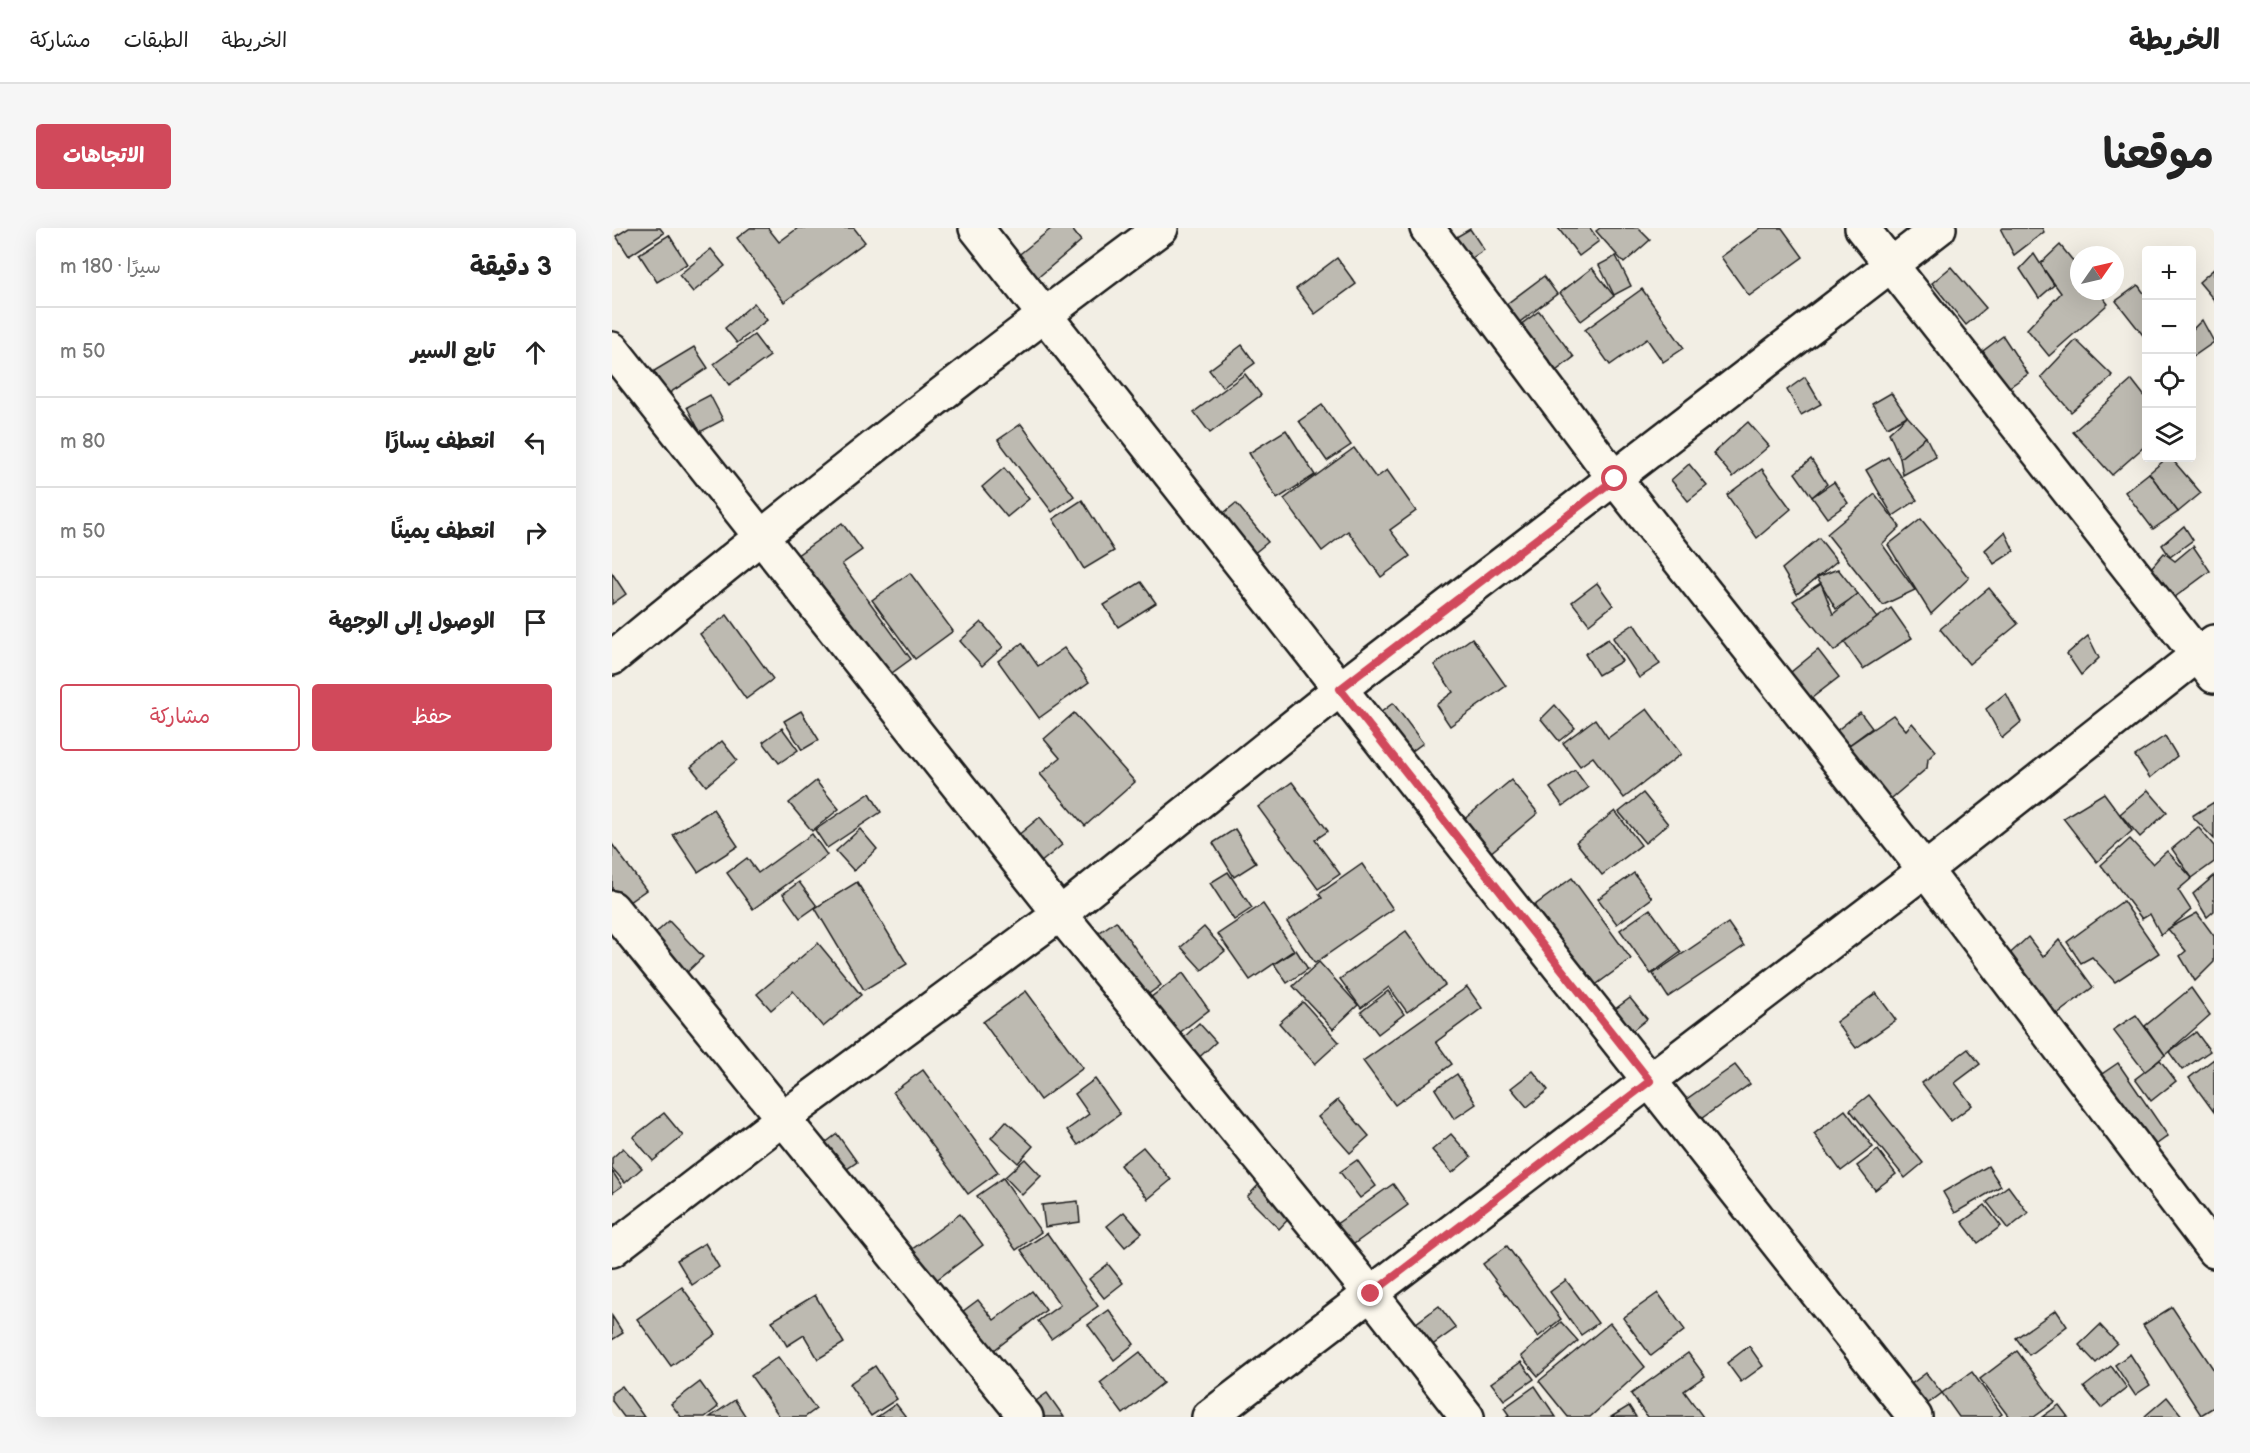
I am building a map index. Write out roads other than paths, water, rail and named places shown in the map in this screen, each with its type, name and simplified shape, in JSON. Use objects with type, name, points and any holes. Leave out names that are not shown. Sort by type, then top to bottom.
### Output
[{"type":"street","points":[[976,228],[1915,1417]]},
{"type":"street","points":[[612,658],[761,535],[1045,314],[1161,228]]},
{"type":"street","points":[[1427,228],[1615,479],[1925,870],[2212,1244]]},
{"type":"street","points":[[1209,1417],[1925,870],[2208,658],[1862,228]]},
{"type":"street","points":[[612,1250],[782,1119],[1060,914],[1340,689],[1939,228]]},
{"type":"street","points":[[612,349],[1060,914],[1371,1294],[1467,1417]]},
{"type":"street","points":[[612,908],[1026,1417]]}]
